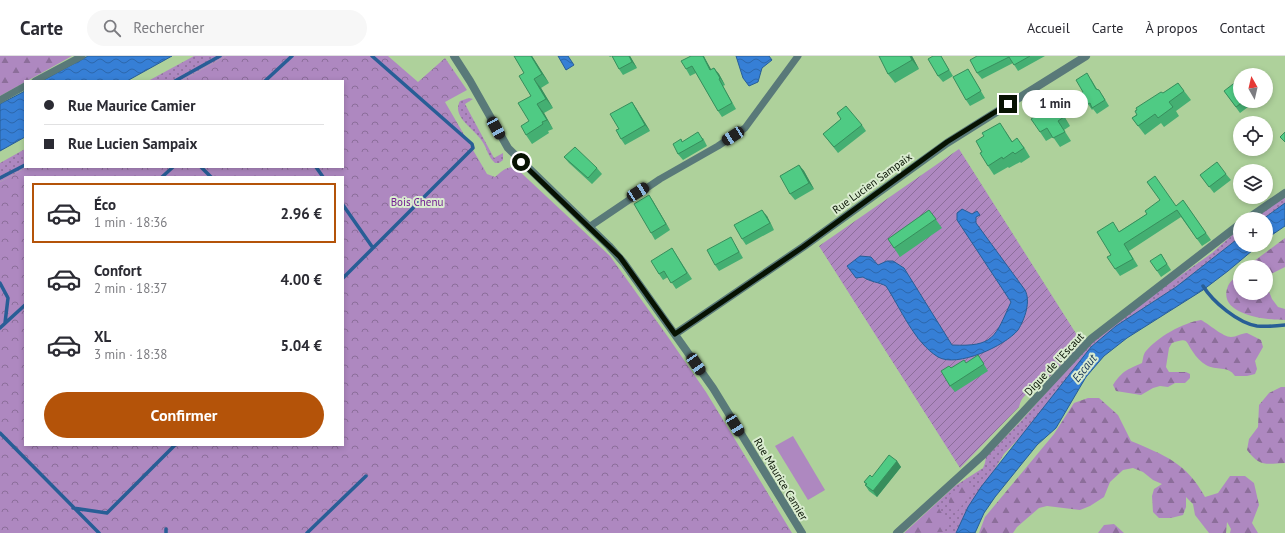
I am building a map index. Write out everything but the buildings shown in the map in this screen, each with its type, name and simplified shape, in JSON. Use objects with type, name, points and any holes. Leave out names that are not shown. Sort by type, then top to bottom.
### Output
[{"type":"street","name":"Rue Maurice Camier","points":[[454,56],[470,81],[504,143],[528,169],[589,227],[624,263],[713,388],[802,533]]},
{"type":"street","name":"Rue Lucien Sampaix","points":[[675,334],[809,243],[947,142],[1086,56]]},
{"type":"street","points":[[1257,212],[1285,193]]},
{"type":"street","name":"Digue de l'Escaut","points":[[897,533],[983,455],[1091,339],[1233,229]]},
{"type":"lane","points":[[37,80],[82,56]]},
{"type":"lane","points":[[589,227],[660,179],[718,146],[745,128],[798,56]]},
{"type":"lane","points":[[0,100],[24,87]]},
{"type":"green space","points":[[0,56],[72,56],[29,80],[24,80],[24,83],[0,96]]},
{"type":"green space","points":[[194,56],[226,56],[183,80],[150,80]]},
{"type":"green space","name":"Bois Chenu","points":[[226,56],[388,56],[418,82],[445,58],[467,90],[445,102],[487,174],[495,177],[506,169],[515,167],[610,256],[706,392],[792,533],[0,533],[0,182],[25,168],[344,168],[344,80],[183,80]]},
{"type":"green space","points":[[469,98],[473,99],[465,104],[494,158],[503,153],[503,160],[499,163],[495,163],[493,161],[479,136],[461,118],[458,107],[460,101]]},
{"type":"green space","points":[[959,149],[1082,343],[1037,390],[1030,392],[1021,400],[1019,407],[960,468],[819,246]]},
{"type":"green space","points":[[24,150],[25,168],[0,182],[0,163]]},
{"type":"green space","points":[[1285,197],[1285,203],[1273,212],[1263,212]]},
{"type":"green space","points":[[1233,234],[1233,242],[1176,287],[1116,326],[1091,347],[1023,434],[1004,454],[956,533],[904,533],[955,486],[983,468],[986,457],[1022,420],[1088,345],[1212,253]]},
{"type":"green space","points":[[1285,238],[1285,267],[1273,273],[1273,260],[1255,260],[1266,252],[1273,252],[1273,247]]},
{"type":"green space","points":[[1233,279],[1233,300],[1273,300],[1278,307],[1285,309],[1285,320],[1256,317],[1236,310],[1229,304],[1226,296],[1230,282]]},
{"type":"green space","points":[[1201,320],[1220,333],[1231,337],[1247,333],[1261,340],[1263,347],[1255,361],[1257,369],[1255,374],[1235,376],[1229,370],[1210,367],[1200,361],[1186,341],[1181,340],[1172,343],[1169,348],[1166,367],[1169,372],[1186,372],[1190,374],[1190,378],[1185,383],[1175,383],[1168,387],[1160,386],[1141,395],[1116,391],[1113,385],[1120,376],[1126,371],[1142,363],[1145,352],[1151,346],[1178,327]]},
{"type":"green space","points":[[1281,387],[1285,387],[1285,463],[1268,464],[1259,462],[1247,450],[1249,439],[1258,427],[1259,405],[1269,393]]},
{"type":"green space","points":[[1088,398],[1099,398],[1118,415],[1131,441],[1164,456],[1182,468],[1198,485],[1205,497],[1218,493],[1230,476],[1245,476],[1254,483],[1259,505],[1252,523],[1258,533],[1230,533],[1231,529],[1227,522],[1226,533],[1209,533],[1195,515],[1193,504],[1186,497],[1186,507],[1183,515],[1171,518],[1159,518],[1153,512],[1152,496],[1154,489],[1162,484],[1153,480],[1143,472],[1133,468],[1123,470],[1110,482],[1104,497],[1090,506],[1080,510],[1047,506],[1039,508],[1017,527],[1013,533],[979,533],[985,517],[1054,434],[1074,403]]},
{"type":"green space","points":[[793,436],[825,490],[808,500],[775,446]]},
{"type":"green space","points":[[966,483],[971,485],[972,494],[957,511],[950,504],[949,495]]},
{"type":"green space","points":[[935,507],[939,508],[947,520],[944,532],[909,533]]},
{"type":"green space","points":[[1114,524],[1124,533],[1098,533],[1104,525]]},
{"type":"water","points":[[88,56],[172,56],[129,80],[44,80]]},
{"type":"water","points":[[558,56],[568,56],[574,65],[566,70]]},
{"type":"water","points":[[736,56],[769,56],[772,60],[762,68],[758,82],[749,86],[743,78]]},
{"type":"water","points":[[24,92],[24,138],[0,151],[0,104]]},
{"type":"water","points":[[1285,203],[1285,226],[1273,234],[1273,212]]},
{"type":"water","points":[[962,209],[972,214],[977,211],[980,215],[976,217],[976,223],[1025,290],[1027,294],[1027,305],[1023,321],[1018,330],[1003,343],[968,358],[946,360],[929,351],[922,343],[886,286],[863,277],[856,278],[847,266],[860,256],[871,257],[878,265],[887,261],[893,261],[904,268],[952,345],[977,344],[985,342],[996,332],[1011,302],[957,220],[957,213]]},
{"type":"water","name":"Escaut","points":[[1233,242],[1233,252],[1251,252],[1241,260],[1233,260],[1233,267],[1203,290],[1127,338],[1104,356],[1086,377],[1056,428],[1037,445],[995,497],[984,513],[975,533],[956,533],[968,507],[981,487],[1091,347],[1116,326],[1176,287]]},
{"type":"waterway","points":[[177,80],[220,56]]},
{"type":"waterway","points":[[266,80],[292,56]]},
{"type":"waterway","points":[[344,277],[473,148],[472,144],[372,56]]},
{"type":"waterway","points":[[0,178],[24,166]]},
{"type":"waterway","points":[[163,176],[172,168]]},
{"type":"waterway","points":[[202,168],[210,176]]},
{"type":"waterway","points":[[317,168],[322,176]]},
{"type":"waterway","points":[[344,206],[373,248]]},
{"type":"waterway","points":[[0,283],[8,298],[5,323]]},
{"type":"waterway","points":[[1203,286],[1219,305],[1242,321],[1257,326],[1285,325]]},
{"type":"waterway","points":[[0,328],[24,306]]},
{"type":"waterway","points":[[0,433],[99,533]]},
{"type":"waterway","points":[[73,508],[107,513],[174,446]]},
{"type":"waterway","points":[[307,533],[366,476]]},
{"type":"route","points":[[521,162],[620,257],[675,334],[803,247],[947,142],[1008,104]]}]
